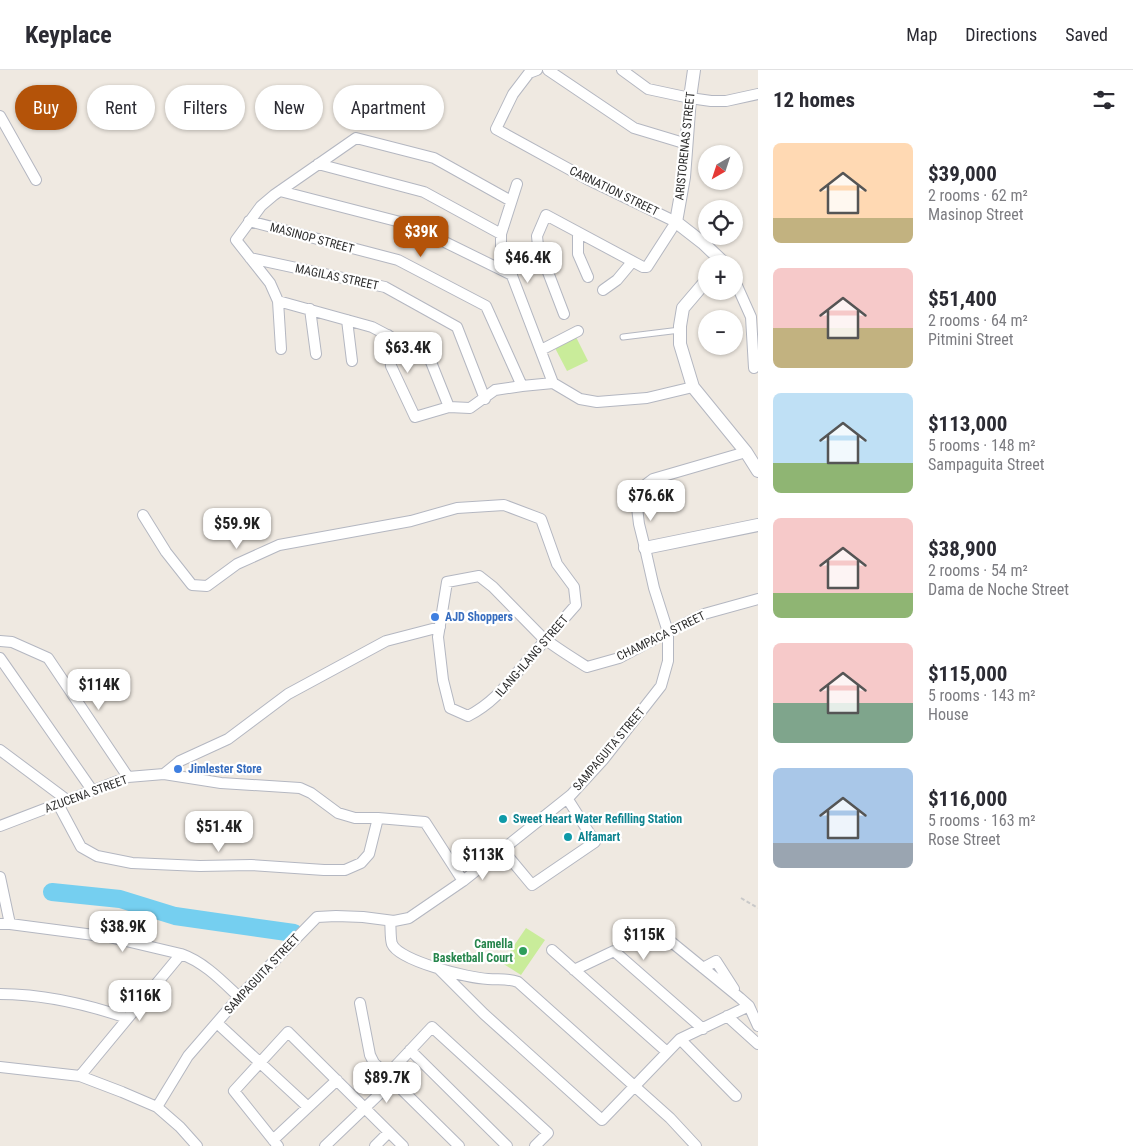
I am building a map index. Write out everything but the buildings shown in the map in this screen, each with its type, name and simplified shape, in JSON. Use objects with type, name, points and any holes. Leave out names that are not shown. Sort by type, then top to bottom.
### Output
[{"type":"street","name":"CARNATION STREET","points":[[537,70],[529,73],[513,94],[496,129],[587,179],[676,222],[715,255]]},
{"type":"street","points":[[548,70],[634,128],[686,144]]},
{"type":"street","points":[[622,70],[648,89],[690,98],[726,101],[758,94]]},
{"type":"street","name":"ARISTORENAS STREET","points":[[676,222],[684,177],[694,70]]},
{"type":"street","points":[[0,116],[36,180]]},
{"type":"street","points":[[281,349],[278,301],[270,283],[236,240],[261,206],[280,190],[356,138],[434,158],[512,201]]},
{"type":"street","points":[[318,164],[424,192],[501,234]]},
{"type":"street","points":[[517,184],[501,234],[500,247],[553,383]]},
{"type":"street","points":[[280,190],[408,224],[512,275]]},
{"type":"street","points":[[564,314],[538,246],[537,236],[546,215],[642,267],[647,267],[676,222]]},
{"type":"street","name":"MASINOP STREET","points":[[249,221],[398,260],[486,306],[522,386]]},
{"type":"street","points":[[578,233],[578,254],[588,277]]},
{"type":"street","name":"MAGILAS STREET","points":[[250,258],[385,287],[457,327],[484,399]]},
{"type":"street","points":[[604,290],[617,280],[632,262]]},
{"type":"street","points":[[698,290],[683,308],[680,330],[680,344],[693,387],[746,452],[758,471]]},
{"type":"street","points":[[743,299],[751,317],[754,368]]},
{"type":"street","points":[[278,301],[372,327],[428,357],[449,407]]},
{"type":"street","points":[[310,309],[316,354]]},
{"type":"street","points":[[347,320],[352,361]]},
{"type":"street","points":[[541,350],[578,331]]},
{"type":"street","points":[[388,335],[391,366],[415,417],[449,407],[470,408],[495,390],[522,386],[553,383],[580,399],[597,402],[647,398],[693,387]]},
{"type":"street","name":"SAMPAGUITA STREET","points":[[157,1108],[188,1056],[239,997],[317,917],[363,917],[390,921],[409,918],[463,881],[567,798],[603,760],[661,686],[668,661],[668,632],[654,588],[639,524],[636,499],[641,488],[653,480],[746,452]]},
{"type":"street","name":"ILANG-ILANG STREET","points":[[143,516],[166,552],[192,585],[207,586],[237,564],[279,545],[412,521],[457,508],[504,505],[542,519],[557,564],[574,587],[576,605],[495,699],[468,716],[450,708],[443,680],[438,638],[447,582]]},
{"type":"street","points":[[644,548],[758,525]]},
{"type":"street","name":"CHAMPACA STREET","points":[[447,582],[479,576],[494,587],[546,640],[587,667],[620,658],[704,614],[758,599]]},
{"type":"street","points":[[164,774],[180,761],[228,739],[288,694],[386,641],[440,627]]},
{"type":"street","points":[[0,640],[12,642],[48,658],[128,777]]},
{"type":"street","points":[[0,658],[92,790]]},
{"type":"street","points":[[0,750],[63,802],[81,847],[97,856],[142,863],[200,866],[251,865],[345,870],[361,863],[369,854],[378,818]]},
{"type":"street","name":"AZUCENA STREET","points":[[0,826],[128,777],[164,774],[221,783],[300,788],[311,792],[338,813],[354,818],[425,822],[463,881]]},
{"type":"street","points":[[502,850],[532,885],[595,842],[567,798]]},
{"type":"street","points":[[0,877],[5,924],[109,937],[181,954],[190,957],[213,973],[239,997]]},
{"type":"street","points":[[390,921],[392,943],[396,949],[412,960],[464,976],[508,979],[518,982],[670,1118],[696,1146]]},
{"type":"street","points":[[653,927],[703,968],[716,961],[740,998],[749,1006],[758,1026]]},
{"type":"street","points":[[552,950],[666,1052]]},
{"type":"street","points":[[574,970],[614,951],[702,1028]]},
{"type":"street","points":[[80,1076],[181,954]]},
{"type":"street","points":[[437,967],[484,1014],[602,1120],[680,1039],[749,1006]]},
{"type":"street","points":[[0,994],[22,994],[91,1006],[127,1018]]},
{"type":"street","points":[[360,1003],[370,1055],[374,1063],[459,1146]]},
{"type":"street","points":[[727,1016],[758,1044]]},
{"type":"street","points":[[216,1023],[308,1107]]},
{"type":"street","points":[[325,1146],[365,1107],[390,1078],[410,1050],[432,1027],[548,1133],[535,1146]]},
{"type":"street","points":[[336,1080],[275,1143],[234,1091],[288,1032],[403,1146]]},
{"type":"street","points":[[680,1039],[736,1096]]},
{"type":"street","points":[[410,1050],[507,1146]]},
{"type":"street","points":[[0,1067],[80,1076],[122,1092],[157,1108],[180,1127],[197,1146]]},
{"type":"street","points":[[375,1146],[389,1132]]},
{"type":"lane","points":[[623,336],[680,330]]},
{"type":"path","points":[[740,898],[758,908]]},
{"type":"green space","points":[[576,337],[588,361],[567,371],[555,348]]},
{"type":"green space","name":"Camella Basketball Court","points":[[526,928],[545,940],[521,975],[502,963]]},
{"type":"waterway","points":[[52,892],[120,899],[175,916],[294,933]]},
{"type":"place","name":"AJD Shoppers","points":[[435,617]]},
{"type":"place","name":"Jimlester Store","points":[[178,769]]},
{"type":"place","name":"Sweet Heart Water Refilling Station","points":[[503,819]]},
{"type":"place","name":"Alfamart","points":[[568,837]]},
{"type":"place","name":"Camella Basketball Court","points":[[523,951]]}]
